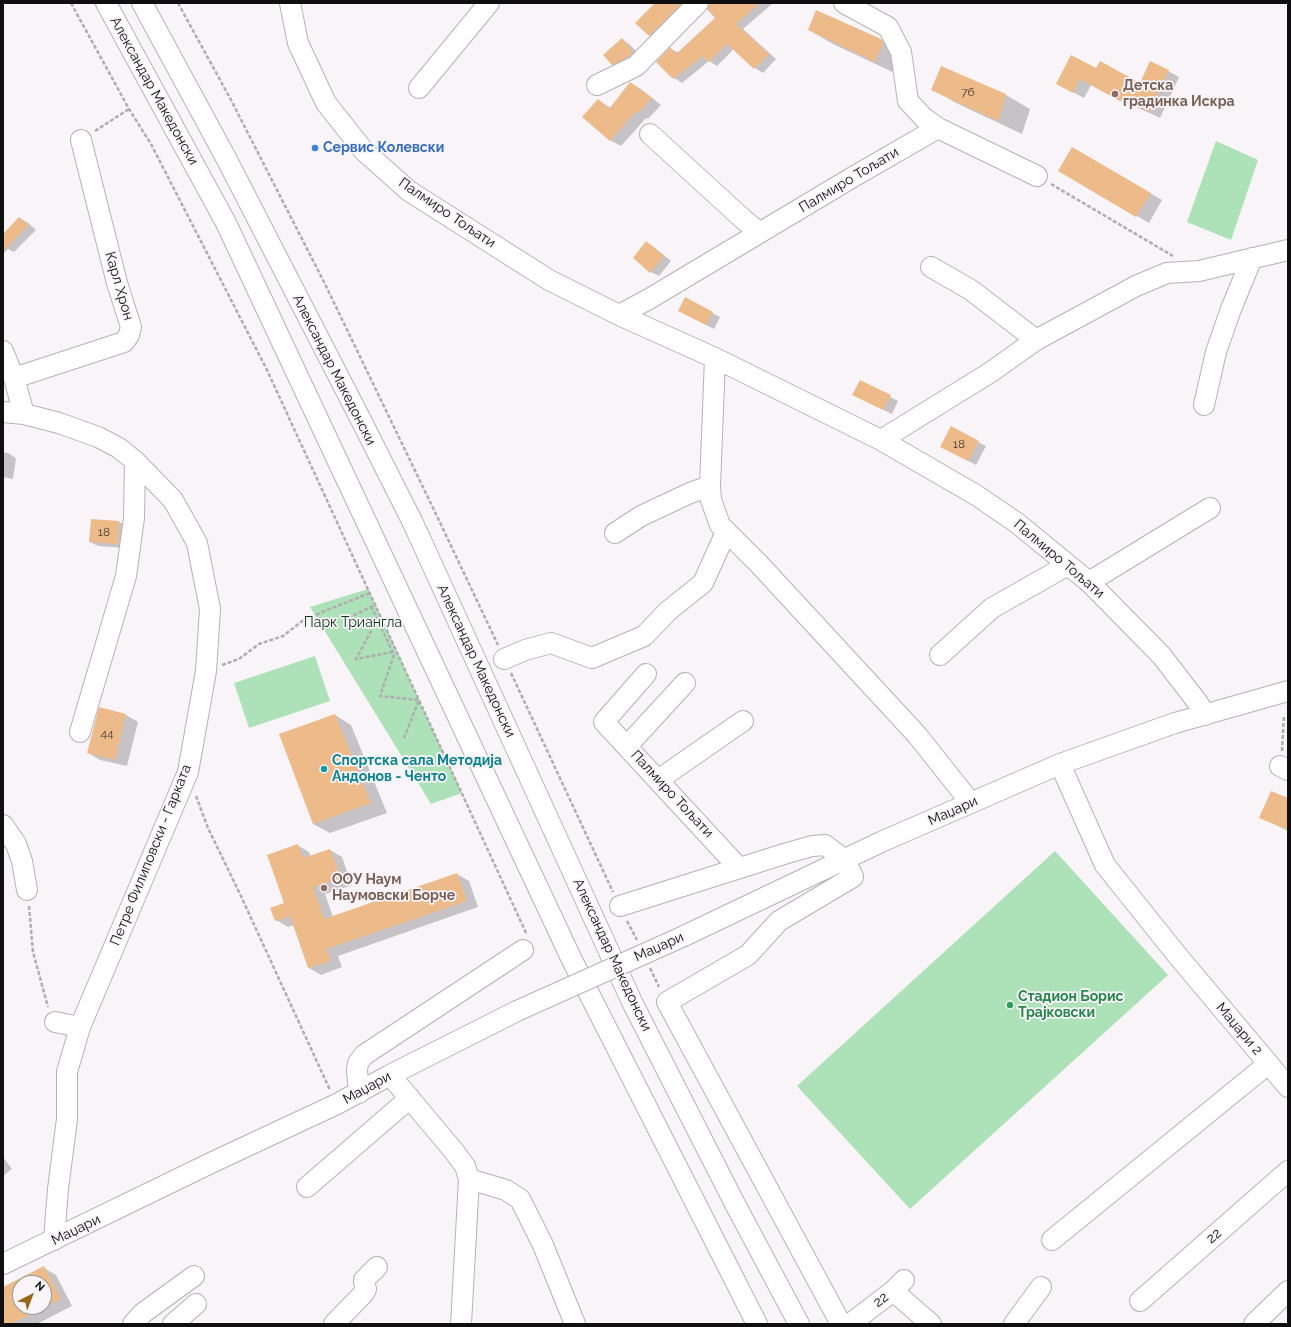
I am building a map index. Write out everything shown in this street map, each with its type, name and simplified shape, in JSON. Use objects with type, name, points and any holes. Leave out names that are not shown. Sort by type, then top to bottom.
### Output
[{"type":"street","name":"Александар Македонски","points":[[106,3],[226,223],[572,960],[757,1324]]},
{"type":"street","name":"Александар Македонски","points":[[142,3],[226,158],[413,524],[633,1004],[735,1204],[799,1324]]},
{"type":"street","name":"Палмиро Тољати","points":[[290,3],[298,42],[326,103],[364,151],[409,191],[549,280],[620,315],[716,358],[881,440],[976,495],[1017,523],[1089,582],[1161,655],[1198,702],[1205,715]]},
{"type":"street","points":[[420,88],[489,3]]},
{"type":"street","points":[[597,86],[636,66],[698,3]]},
{"type":"street","points":[[844,3],[888,27],[901,52],[908,101],[924,118],[938,128],[1037,176]]},
{"type":"street","name":"Палмиро Тољати","points":[[620,315],[938,128]]},
{"type":"street","points":[[650,134],[760,233]]},
{"type":"street","name":"Карл Хрон","points":[[14,378],[124,342],[129,335],[131,327],[117,283],[81,140]]},
{"type":"street","points":[[881,440],[991,372],[1036,340],[1136,286],[1167,273],[1199,271],[1288,250]]},
{"type":"street","points":[[1204,405],[1216,352],[1231,309],[1252,258]]},
{"type":"street","points":[[931,267],[971,290],[1036,340]]},
{"type":"street","points":[[3,351],[14,378],[24,414]]},
{"type":"street","points":[[716,358],[710,486],[711,500],[720,525],[759,564],[917,735],[971,803]]},
{"type":"street","name":"Петре Филиповски - Гарката","points":[[3,412],[24,414],[59,423],[98,437],[119,448],[135,461],[173,500],[197,543],[210,610],[206,671],[188,772],[80,1027],[68,1072],[67,1119],[58,1189],[54,1240]]},
{"type":"street","points":[[80,732],[126,576],[134,518],[135,461]]},
{"type":"street","points":[[615,533],[641,516],[690,493],[710,486]]},
{"type":"street","points":[[1089,582],[1210,508]]},
{"type":"street","points":[[504,659],[525,650],[551,643],[592,658],[644,636],[668,611],[703,583],[726,532]]},
{"type":"street","points":[[940,655],[992,608],[1068,565]]},
{"type":"street","name":"Палмиро Тољати","points":[[646,674],[604,722],[739,868]]},
{"type":"street","points":[[627,746],[685,682]]},
{"type":"street","name":"Маџари","points":[[3,1264],[215,1161],[337,1104],[390,1075],[517,1011],[684,936],[881,842],[1060,764],[1175,723],[1288,691]]},
{"type":"street","points":[[658,780],[743,721]]},
{"type":"street","name":"Маџари 2","points":[[1052,1240],[1268,1064],[1105,865],[1060,764]]},
{"type":"street","points":[[3,825],[16,844],[22,861],[28,890]]},
{"type":"street","points":[[620,906],[812,846],[825,845],[845,860],[853,877],[779,921],[748,955],[667,1002],[841,1324]]},
{"type":"street","points":[[359,1092],[357,1070],[358,1063],[364,1055],[523,950]]},
{"type":"street","points":[[54,1022],[80,1027]]},
{"type":"street","points":[[1268,1064],[1288,1087]]},
{"type":"street","points":[[390,1075],[457,1155],[465,1166],[470,1179],[461,1324]]},
{"type":"street","points":[[307,1187],[410,1098]]},
{"type":"street","name":"22","points":[[1140,1301],[1288,1171]]},
{"type":"street","points":[[470,1179],[506,1190],[520,1199],[543,1246],[575,1324]]},
{"type":"street","points":[[334,1324],[364,1293],[366,1289],[364,1280],[377,1267]]},
{"type":"street","points":[[133,1324],[143,1313],[194,1276]]},
{"type":"street","name":"22","points":[[850,1324],[898,1286],[931,1324]]},
{"type":"street","points":[[1014,1324],[1041,1287]]},
{"type":"street","points":[[1254,1324],[1288,1292]]},
{"type":"street","points":[[173,1324],[196,1304]]},
{"type":"path","points":[[71,3],[129,109],[151,144],[267,370],[527,933],[528,943],[523,950]]},
{"type":"path","points":[[178,3],[231,100],[324,282],[435,512],[620,906]]},
{"type":"path","points":[[81,140],[129,109]]},
{"type":"path","points":[[1037,176],[1199,271]]},
{"type":"path","points":[[206,671],[238,659],[259,644],[283,636],[305,619],[370,593]]},
{"type":"path","points":[[348,618],[375,604]]},
{"type":"path","points":[[371,606],[394,655],[380,696],[419,700]]},
{"type":"path","points":[[377,620],[356,659],[393,652]]},
{"type":"path","points":[[404,738],[419,700]]},
{"type":"path","points":[[1284,715],[1284,768]]},
{"type":"path","points":[[438,764],[447,760]]},
{"type":"path","points":[[188,772],[208,828],[337,1104]]},
{"type":"path","points":[[28,890],[33,952],[48,1008],[54,1022]]},
{"type":"green space","points":[[1216,141],[1258,160],[1231,240],[1187,222]]},
{"type":"green space","name":"Парк Триангла","points":[[368,589],[462,793],[431,804],[310,607]]},
{"type":"green space","points":[[315,656],[330,701],[249,728],[234,683]]},
{"type":"green space","name":"Стадион Борис Трајковски","points":[[1055,851],[1168,975],[910,1209],[797,1086]]},
{"type":"building","points":[[655,3],[682,3],[649,36],[635,23]]},
{"type":"building","points":[[709,3],[760,3],[736,24],[769,54],[754,69],[727,44],[708,62],[703,56],[673,79],[656,62],[670,47],[676,54],[715,18],[707,9]]},
{"type":"building","points":[[816,10],[881,39],[883,43],[875,62],[808,30]]},
{"type":"building","points":[[622,38],[633,52],[626,58],[612,65],[603,55]]},
{"type":"building","points":[[1071,55],[1096,68],[1100,61],[1140,83],[1150,61],[1169,70],[1149,112],[1121,99],[1120,101],[1080,79],[1073,93],[1056,84]]},
{"type":"building","points":[[941,66],[1006,94],[998,121],[931,90]]},
{"type":"building","points":[[630,82],[652,98],[637,114],[635,112],[610,141],[582,117],[598,99],[609,109]]},
{"type":"building","points":[[1072,147],[1151,193],[1136,217],[1058,171]]},
{"type":"building","points":[[19,217],[28,225],[3,252],[3,234]]},
{"type":"building","points":[[646,241],[664,256],[650,273],[633,258]]},
{"type":"building","points":[[685,297],[713,312],[706,325],[678,311]]},
{"type":"building","points":[[860,380],[891,395],[883,410],[852,395]]},
{"type":"building","points":[[951,426],[979,441],[968,461],[940,447]]},
{"type":"building","points":[[91,519],[119,521],[118,544],[89,542]]},
{"type":"building","points":[[99,707],[126,714],[115,760],[87,753]]},
{"type":"building","name":"Спортска сала Методија Андонов - Ченто","points":[[335,714],[371,803],[313,824],[279,734]]},
{"type":"building","points":[[1271,791],[1288,798],[1288,830],[1259,818]]},
{"type":"building","points":[[298,844],[303,858],[330,849],[341,878],[313,887],[324,919],[457,873],[467,901],[326,949],[331,961],[308,968],[290,916],[275,921],[270,908],[284,903],[267,855]]},
{"type":"building","points":[[44,1266],[49,1275],[26,1275]]},
{"type":"building","points":[[12,1282],[12,1315],[29,1315],[11,1324],[3,1324],[3,1287]]},
{"type":"building","points":[[52,1282],[61,1299],[52,1304]]},
{"type":"place","name":"Детска градинка Искра","points":[[1115,94]]},
{"type":"place","name":"Сервис Колевски","points":[[315,148]]},
{"type":"place","name":"Спортска сала Методија Андонов - Ченто","points":[[324,769]]},
{"type":"place","name":"ООУ Наум Наумовски Борче","points":[[324,888]]},
{"type":"place","name":"Стадион Борис Трајковски","points":[[1010,1005]]}]
